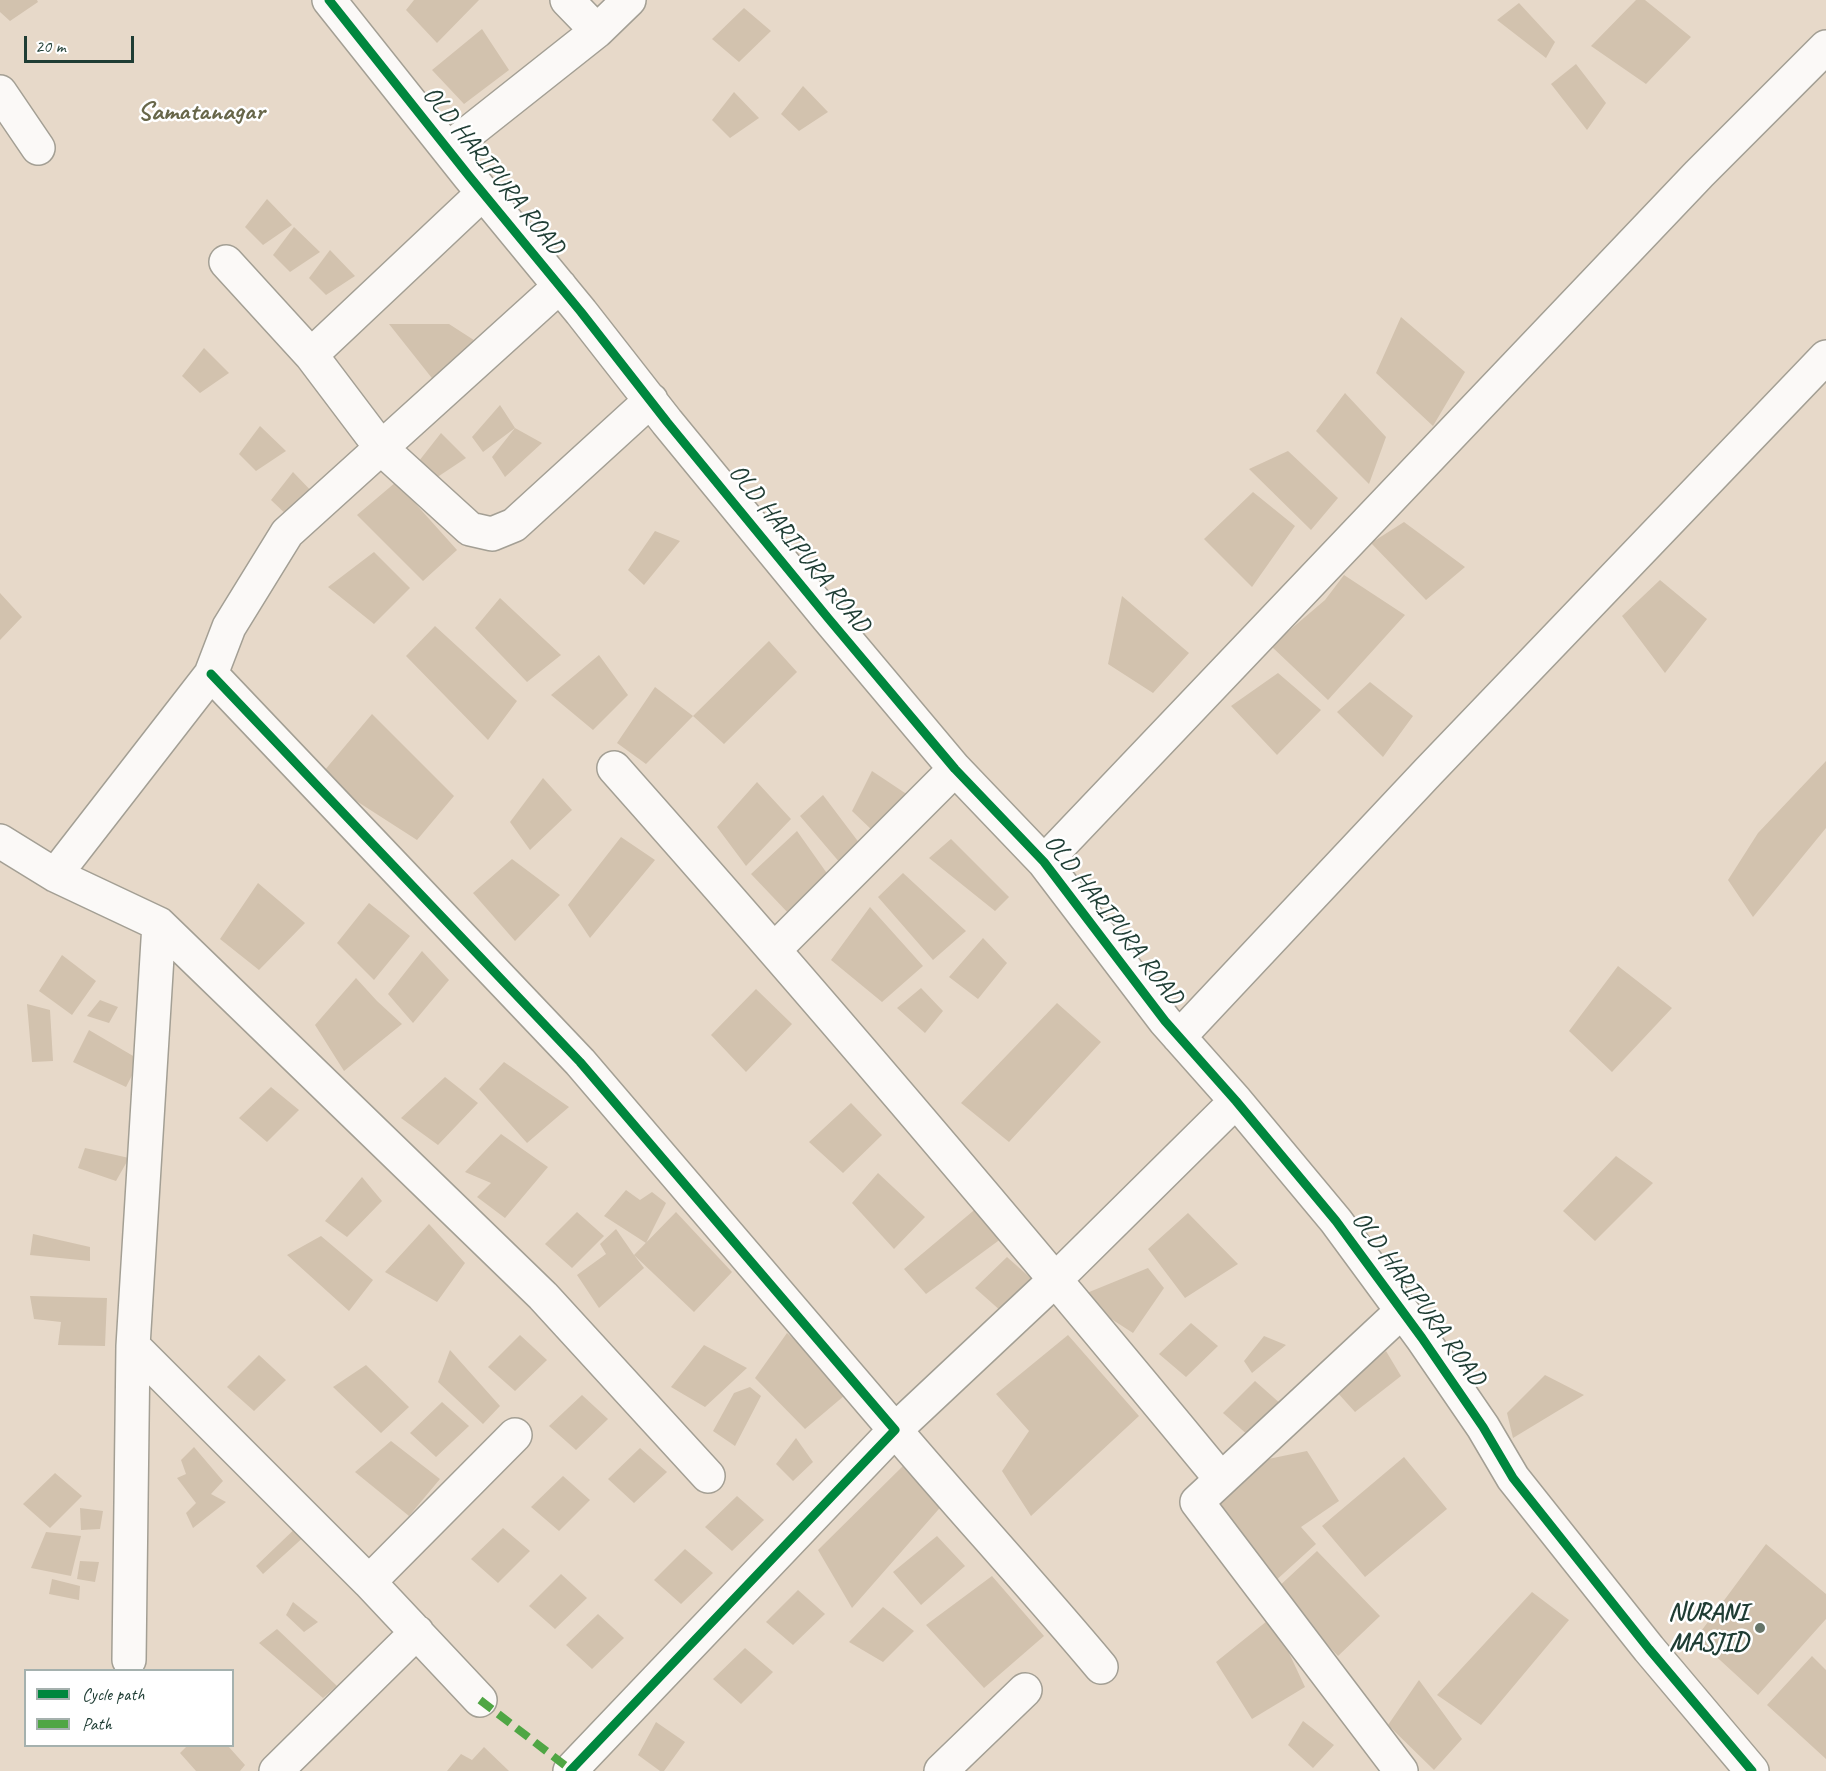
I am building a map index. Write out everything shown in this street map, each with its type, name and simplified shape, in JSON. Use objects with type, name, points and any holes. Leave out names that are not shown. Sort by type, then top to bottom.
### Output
[{"type":"street","name":"OLD HARIPURA ROAD","points":[[329,0],[820,610],[955,769],[1044,862],[1179,1037],[1236,1101],[1336,1221],[1483,1427],[1513,1478],[1650,1649],[1752,1771]]},
{"type":"street","points":[[567,0],[597,31]]},
{"type":"street","points":[[448,149],[597,31],[629,0]]},
{"type":"street","points":[[1044,862],[1700,174],[1826,47]]},
{"type":"street","points":[[0,92],[38,148]]},
{"type":"street","points":[[311,355],[483,193]]},
{"type":"street","points":[[226,262],[311,355],[382,448],[470,529],[492,534],[513,525],[651,400]]},
{"type":"street","points":[[55,875],[211,674],[229,627],[287,533],[560,286]]},
{"type":"street","points":[[1179,1037],[1436,764],[1826,357]]},
{"type":"street","points":[[211,674],[580,1062],[971,1519],[1033,1585],[1101,1667]]},
{"type":"street","points":[[615,768],[774,949],[1056,1279],[1221,1479]]},
{"type":"street","points":[[774,949],[955,769]]},
{"type":"street","points":[[0,841],[55,875],[159,924],[543,1296],[708,1476]]},
{"type":"street","points":[[129,1660],[133,1346],[159,924]]},
{"type":"street","points":[[570,1771],[895,1430],[1056,1279],[1236,1101]]},
{"type":"street","points":[[1401,1771],[1197,1502],[1402,1311]]},
{"type":"street","points":[[133,1346],[369,1582],[480,1700]]},
{"type":"street","points":[[369,1582],[515,1435]]},
{"type":"street","points":[[276,1771],[417,1632]]},
{"type":"street","points":[[941,1771],[1025,1690]]},
{"type":"building","points":[[0,0],[37,0],[38,2],[10,21],[0,12]]},
{"type":"building","points":[[414,0],[479,0],[437,43],[406,10]]},
{"type":"building","points":[[1636,0],[1645,0],[1691,37],[1646,84],[1591,46]]},
{"type":"building","points":[[1519,3],[1555,42],[1546,58],[1497,20]]},
{"type":"building","points":[[744,8],[771,31],[739,62],[712,39]]},
{"type":"building","points":[[482,29],[509,70],[464,104],[432,70]]},
{"type":"building","points":[[1576,64],[1606,103],[1587,130],[1551,84]]},
{"type":"building","points":[[803,86],[828,112],[799,131],[781,114]]},
{"type":"building","points":[[734,92],[759,118],[730,138],[712,120]]},
{"type":"building","points":[[267,199],[292,225],[263,245],[245,227]]},
{"type":"building","points":[[294,227],[320,252],[290,272],[273,255]]},
{"type":"building","points":[[330,250],[355,276],[326,295],[309,278]]},
{"type":"building","points":[[1401,317],[1465,372],[1433,426],[1376,373]]},
{"type":"building","points":[[389,324],[449,324],[480,344],[435,382]]},
{"type":"building","points":[[204,348],[229,373],[200,393],[182,376]]},
{"type":"building","points":[[1345,393],[1386,437],[1369,484],[1316,431]]},
{"type":"building","points":[[500,405],[515,428],[483,452],[472,437]]},
{"type":"building","points":[[260,426],[286,451],[256,471],[239,454]]},
{"type":"building","points":[[515,428],[542,443],[505,477],[492,457]]},
{"type":"building","points":[[441,433],[466,458],[436,478],[419,461]]},
{"type":"building","points":[[1288,451],[1338,498],[1311,530],[1249,469]]},
{"type":"building","points":[[293,472],[318,498],[289,517],[271,500]]},
{"type":"building","points":[[396,482],[457,550],[423,581],[357,515]]},
{"type":"building","points":[[1253,492],[1295,526],[1252,587],[1204,539]]},
{"type":"building","points":[[1404,522],[1465,567],[1426,600],[1371,543]]},
{"type":"building","points":[[655,531],[680,541],[644,585],[628,570]]},
{"type":"building","points":[[374,552],[410,588],[374,624],[328,587]]},
{"type":"building","points":[[1344,575],[1405,615],[1328,700],[1271,646],[1325,600]]},
{"type":"building","points":[[1660,580],[1707,619],[1665,673],[1622,616]]},
{"type":"building","points":[[0,593],[22,617],[0,640]]},
{"type":"building","points":[[1122,596],[1189,653],[1153,693],[1108,664]]},
{"type":"building","points":[[500,598],[561,655],[527,682],[475,628]]},
{"type":"building","points":[[435,626],[517,701],[488,740],[406,656]]},
{"type":"building","points":[[769,641],[797,672],[724,744],[693,716]]},
{"type":"building","points":[[599,655],[628,695],[593,730],[551,695]]},
{"type":"building","points":[[1278,673],[1321,710],[1277,755],[1231,706]]},
{"type":"building","points":[[1370,682],[1413,716],[1383,757],[1337,712]]},
{"type":"building","points":[[655,687],[693,716],[646,764],[617,743]]},
{"type":"building","points":[[372,714],[454,796],[417,840],[319,777]]},
{"type":"building","points":[[1826,761],[1826,828],[1753,917],[1728,880],[1758,833]]},
{"type":"building","points":[[872,771],[908,795],[874,832],[852,811]]},
{"type":"building","points":[[543,778],[572,810],[530,850],[510,822]]},
{"type":"building","points":[[757,782],[791,819],[746,866],[717,827]]},
{"type":"building","points":[[823,795],[863,848],[841,864],[800,816]]},
{"type":"building","points":[[797,831],[831,879],[790,915],[751,874]]},
{"type":"building","points":[[621,837],[655,860],[590,938],[568,905]]},
{"type":"building","points":[[951,839],[1009,897],[995,911],[929,858]]},
{"type":"building","points":[[512,859],[560,895],[515,941],[473,893]]},
{"type":"building","points":[[903,873],[966,931],[933,960],[878,897]]},
{"type":"building","points":[[258,883],[305,923],[259,970],[220,939]]},
{"type":"building","points":[[369,903],[410,936],[374,980],[337,943]]},
{"type":"building","points":[[870,907],[923,966],[882,1002],[831,960]]},
{"type":"building","points":[[983,938],[1007,963],[978,999],[949,977]]},
{"type":"building","points":[[422,951],[449,980],[413,1023],[388,994]]},
{"type":"building","points":[[62,955],[96,981],[72,1015],[39,991]]},
{"type":"building","points":[[1618,966],[1672,1008],[1612,1072],[1569,1031]]},
{"type":"building","points":[[356,978],[402,1024],[344,1071],[315,1025]]},
{"type":"building","points":[[921,988],[943,1011],[925,1033],[897,1008]]},
{"type":"building","points":[[756,989],[792,1024],[746,1072],[711,1035]]},
{"type":"building","points":[[100,1000],[118,1007],[109,1023],[87,1016]]},
{"type":"building","points":[[1057,1003],[1101,1042],[1009,1142],[961,1103]]},
{"type":"building","points":[[27,1004],[50,1010],[53,1061],[32,1062]]},
{"type":"building","points":[[89,1030],[140,1060],[126,1087],[73,1062]]},
{"type":"building","points":[[504,1062],[569,1107],[527,1143],[479,1089]]},
{"type":"building","points":[[445,1077],[478,1103],[438,1145],[401,1118]]},
{"type":"building","points":[[271,1087],[299,1110],[267,1142],[239,1118]]},
{"type":"building","points":[[851,1103],[882,1135],[843,1173],[809,1142]]},
{"type":"building","points":[[501,1134],[548,1167],[505,1218],[477,1197],[491,1183],[465,1172]]},
{"type":"building","points":[[85,1148],[129,1158],[116,1181],[78,1168]]},
{"type":"building","points":[[1616,1156],[1653,1183],[1595,1241],[1563,1211]]},
{"type":"building","points":[[878,1173],[925,1217],[894,1249],[852,1203]]},
{"type":"building","points":[[362,1177],[382,1201],[347,1237],[325,1221]]},
{"type":"building","points":[[626,1190],[640,1200],[652,1192],[666,1203],[646,1243],[604,1216]]},
{"type":"building","points":[[985,1201],[1013,1230],[926,1294],[904,1269]]},
{"type":"building","points":[[577,1212],[604,1236],[572,1268],[545,1244]]},
{"type":"building","points":[[676,1212],[732,1272],[694,1312],[634,1255]]},
{"type":"building","points":[[1188,1213],[1238,1264],[1185,1298],[1148,1249]]},
{"type":"building","points":[[429,1224],[465,1263],[437,1302],[385,1272]]},
{"type":"building","points":[[616,1229],[644,1268],[599,1308],[577,1275],[606,1254],[600,1244]]},
{"type":"building","points":[[33,1234],[90,1247],[90,1261],[30,1255]]},
{"type":"building","points":[[321,1236],[373,1280],[349,1311],[287,1255]]},
{"type":"building","points":[[1007,1257],[1034,1281],[1002,1312],[975,1288]]},
{"type":"building","points":[[1148,1268],[1164,1288],[1133,1333],[1077,1297]]},
{"type":"building","points":[[30,1296],[107,1298],[105,1346],[58,1345],[61,1322],[34,1319]]},
{"type":"building","points":[[1191,1323],[1218,1346],[1186,1377],[1159,1354]]},
{"type":"building","points":[[787,1333],[851,1390],[805,1429],[755,1378]]},
{"type":"building","points":[[520,1335],[547,1360],[515,1391],[488,1367]]},
{"type":"building","points":[[1068,1335],[1139,1416],[1031,1516],[1002,1471],[1029,1431],[996,1394]]},
{"type":"building","points":[[1264,1336],[1286,1345],[1252,1373],[1244,1361]]},
{"type":"building","points":[[704,1345],[747,1368],[705,1407],[671,1387]]},
{"type":"building","points":[[450,1350],[500,1406],[483,1424],[438,1382]]},
{"type":"building","points":[[1386,1351],[1401,1376],[1355,1412],[1336,1391]]},
{"type":"building","points":[[259,1355],[286,1380],[254,1411],[227,1387]]},
{"type":"building","points":[[366,1365],[409,1407],[381,1433],[333,1387]]},
{"type":"building","points":[[1545,1375],[1584,1395],[1513,1438],[1507,1413]]},
{"type":"building","points":[[1255,1381],[1282,1405],[1250,1437],[1223,1413]]},
{"type":"building","points":[[750,1387],[761,1396],[735,1446],[713,1431],[734,1393]]},
{"type":"building","points":[[582,1395],[608,1419],[576,1450],[549,1426]]},
{"type":"building","points":[[442,1402],[469,1426],[436,1457],[410,1433]]},
{"type":"building","points":[[796,1438],[813,1462],[793,1481],[776,1464]]},
{"type":"building","points":[[391,1441],[440,1479],[409,1516],[355,1472]]},
{"type":"building","points":[[194,1447],[223,1481],[211,1494],[226,1502],[193,1528],[186,1513],[196,1503],[177,1478],[186,1474],[181,1460]]},
{"type":"building","points":[[640,1448],[667,1472],[634,1503],[608,1479]]},
{"type":"building","points":[[1307,1451],[1339,1501],[1301,1527],[1316,1544],[1273,1583],[1201,1503],[1244,1464]]},
{"type":"building","points":[[1404,1457],[1447,1509],[1365,1577],[1322,1526]]},
{"type":"building","points":[[905,1464],[945,1502],[852,1608],[818,1550]]},
{"type":"building","points":[[55,1473],[82,1496],[50,1528],[23,1504]]},
{"type":"building","points":[[563,1476],[590,1500],[559,1531],[531,1507]]},
{"type":"building","points":[[737,1496],[764,1520],[732,1551],[705,1527]]},
{"type":"building","points":[[80,1508],[103,1511],[100,1529],[81,1530]]},
{"type":"building","points":[[302,1522],[307,1534],[263,1574],[256,1566]]},
{"type":"building","points":[[503,1528],[530,1551],[498,1583],[471,1559]]},
{"type":"building","points":[[46,1532],[81,1536],[71,1576],[31,1568]]},
{"type":"building","points":[[937,1536],[965,1566],[921,1605],[893,1572]]},
{"type":"building","name":"NURANI MASJID","points":[[1766,1544],[1826,1594],[1826,1619],[1758,1695],[1696,1638]]},
{"type":"building","points":[[685,1549],[713,1573],[681,1604],[654,1580]]},
{"type":"building","points":[[1317,1551],[1380,1616],[1338,1656],[1275,1590]]},
{"type":"building","points":[[80,1561],[99,1562],[95,1582],[77,1579]]},
{"type":"building","points":[[561,1574],[587,1598],[555,1629],[529,1606]]},
{"type":"building","points":[[992,1576],[1044,1636],[984,1688],[926,1625]]},
{"type":"building","points":[[52,1579],[80,1586],[79,1600],[49,1594]]},
{"type":"building","points":[[798,1590],[825,1614],[793,1645],[766,1622]]},
{"type":"building","points":[[1532,1592],[1569,1620],[1481,1725],[1437,1695]]},
{"type":"building","points":[[293,1602],[318,1622],[304,1632],[286,1615]]},
{"type":"building","points":[[883,1607],[914,1631],[883,1662],[849,1642]]},
{"type":"building","points":[[598,1614],[624,1638],[592,1669],[566,1645]]},
{"type":"building","points":[[1272,1617],[1305,1687],[1252,1719],[1216,1662]]},
{"type":"building","points":[[277,1629],[337,1686],[323,1698],[259,1643]]},
{"type":"building","points":[[745,1648],[773,1672],[741,1704],[713,1679]]},
{"type":"building","points":[[1812,1656],[1826,1670],[1826,1759],[1767,1705]]},
{"type":"building","points":[[1419,1680],[1462,1739],[1434,1770],[1388,1725]]},
{"type":"building","points":[[1303,1721],[1334,1745],[1313,1768],[1288,1745]]},
{"type":"building","points":[[656,1722],[685,1742],[664,1771],[660,1771],[638,1755]]},
{"type":"building","points":[[186,1747],[229,1747],[245,1765],[240,1771],[196,1771],[180,1753]]},
{"type":"building","points":[[484,1747],[509,1771],[447,1771],[461,1754],[472,1760]]},
{"type":"marked path","points":[[480,1700],[571,1770]]},
{"type":"cycle path","points":[[329,0],[667,422],[828,618],[955,769],[1044,862],[1165,1021],[1236,1101],[1336,1221],[1422,1338],[1483,1427],[1513,1478],[1649,1649],[1752,1771]]},
{"type":"cycle path","points":[[211,674],[580,1062],[895,1430],[570,1771]]},
{"type":"place","name":"NURANI MASJID","points":[[1760,1628]]},
{"type":"district","name":"Samatanagar","points":[[201,112]]}]
